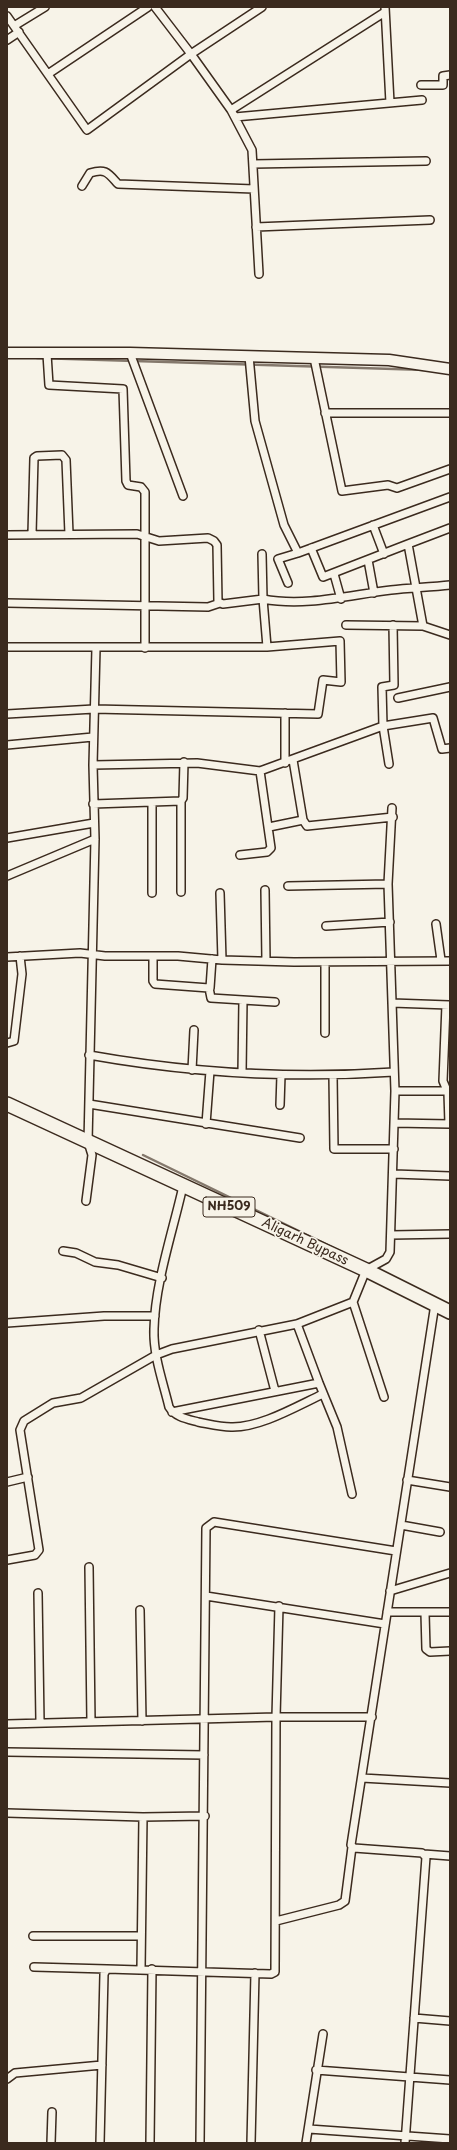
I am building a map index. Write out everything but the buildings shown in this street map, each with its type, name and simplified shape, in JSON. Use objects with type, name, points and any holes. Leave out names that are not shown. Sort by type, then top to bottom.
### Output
[{"type":"highway","name":"Aligarh Bypass","points":[[7,1104],[366,1270],[450,1312]]},
{"type":"street","points":[[7,40],[16,29],[45,7]]},
{"type":"street","points":[[48,74],[148,7]]},
{"type":"street","points":[[155,7],[231,110],[252,150],[259,274]]},
{"type":"street","points":[[7,16],[87,130],[191,54],[262,7]]},
{"type":"street","points":[[231,110],[385,10],[390,103]]},
{"type":"street","points":[[421,85],[443,85],[443,76],[450,75]]},
{"type":"street","points":[[234,117],[422,100]]},
{"type":"street","points":[[253,164],[426,161]]},
{"type":"street","points":[[82,186],[90,173],[100,170],[107,172],[118,184],[254,189]]},
{"type":"street","points":[[256,227],[430,220]]},
{"type":"street","points":[[7,353],[130,353],[389,360],[450,369]]},
{"type":"street","points":[[130,353],[183,496]]},
{"type":"street","points":[[47,354],[50,385],[123,389],[126,481],[128,485],[141,487],[145,492],[145,648]]},
{"type":"street","points":[[249,356],[255,422],[284,524],[298,553]]},
{"type":"street","points":[[314,358],[342,490],[388,485],[396,488],[450,469]]},
{"type":"street","points":[[325,413],[450,413]]},
{"type":"street","points":[[32,534],[34,458],[37,456],[62,455],[66,460],[69,534]]},
{"type":"street","points":[[288,583],[278,559],[450,497]]},
{"type":"street","points":[[373,525],[384,554]]},
{"type":"street","points":[[311,548],[323,578],[450,528]]},
{"type":"street","points":[[7,534],[137,534],[159,541],[208,538],[214,541],[217,545],[217,598],[220,603]]},
{"type":"street","points":[[408,544],[423,626]]},
{"type":"street","points":[[262,554],[263,599],[267,647]]},
{"type":"street","points":[[368,560],[374,593]]},
{"type":"street","points":[[334,574],[340,599]]},
{"type":"street","points":[[7,603],[208,607],[220,603],[263,599],[276,602],[340,599],[374,593],[450,585]]},
{"type":"street","points":[[346,624],[423,626],[450,635]]},
{"type":"street","points":[[390,764],[384,726],[382,687],[394,686],[393,625]]},
{"type":"street","points":[[7,647],[267,647],[340,641],[341,682],[323,680],[318,714],[94,709],[7,714]]},
{"type":"street","points":[[86,1201],[92,1155],[88,1142],[95,839],[93,804],[93,737],[96,648]]},
{"type":"street","points":[[398,698],[450,687]]},
{"type":"street","points":[[285,713],[289,762],[304,823],[310,827],[392,817]]},
{"type":"street","points":[[93,765],[184,762],[260,771],[289,762],[384,726],[433,718],[442,749],[450,748]]},
{"type":"street","points":[[7,745],[93,737]]},
{"type":"street","points":[[181,892],[181,801],[183,798],[184,762]]},
{"type":"street","points":[[240,855],[270,852],[271,848],[260,771]]},
{"type":"street","points":[[93,804],[181,801]]},
{"type":"street","points":[[152,802],[152,893]]},
{"type":"street","points":[[384,1397],[353,1302],[366,1270],[388,1257],[391,1235],[394,1174],[395,1091],[388,884],[392,808]]},
{"type":"street","points":[[269,827],[303,820]]},
{"type":"street","points":[[7,838],[94,823]]},
{"type":"street","points":[[7,876],[95,839]]},
{"type":"street","points":[[288,886],[388,884]]},
{"type":"street","points":[[265,890],[266,962]]},
{"type":"street","points":[[220,893],[222,960]]},
{"type":"street","points":[[326,926],[390,922]]},
{"type":"street","points":[[436,924],[441,960]]},
{"type":"street","points":[[7,957],[80,953],[104,956],[178,956],[212,960],[266,962],[450,960]]},
{"type":"street","points":[[7,1043],[14,1041],[22,974],[20,956]]},
{"type":"street","points":[[153,956],[153,981],[155,984],[210,988]]},
{"type":"street","points":[[212,960],[210,998],[275,1002]]},
{"type":"street","points":[[325,962],[325,1033]]},
{"type":"street","points":[[242,1073],[243,1000]]},
{"type":"street","points":[[392,1003],[448,1005],[443,1081],[448,1091],[450,1124],[394,1123]]},
{"type":"street","points":[[192,1070],[194,1030]]},
{"type":"street","points":[[89,1055],[149,1065],[192,1070],[242,1073],[333,1076],[394,1072]]},
{"type":"street","points":[[206,1124],[210,1071]]},
{"type":"street","points":[[280,1105],[281,1075]]},
{"type":"street","points":[[333,1076],[334,1149],[394,1149]]},
{"type":"street","points":[[395,1091],[448,1091]]},
{"type":"street","points":[[89,1104],[300,1138]]},
{"type":"street","points":[[394,1174],[450,1176]]},
{"type":"street","points":[[183,1186],[162,1278],[154,1329],[156,1355],[169,1407],[172,1412],[192,1420],[216,1426],[245,1426],[260,1422],[323,1394]]},
{"type":"street","points":[[391,1235],[450,1234]]},
{"type":"street","points":[[63,1251],[76,1253],[95,1262],[118,1265],[162,1278]]},
{"type":"street","points":[[7,1560],[39,1552],[20,1430],[24,1421],[53,1403],[81,1398],[156,1355],[172,1349],[259,1330],[298,1324],[353,1302]]},
{"type":"street","points":[[276,1921],[339,1905],[345,1901],[396,1551],[435,1304]]},
{"type":"street","points":[[7,1323],[104,1316],[155,1316]]},
{"type":"street","points":[[298,1324],[323,1394],[339,1431],[352,1494]]},
{"type":"street","points":[[259,1330],[275,1391]]},
{"type":"street","points":[[172,1412],[319,1383]]},
{"type":"street","points":[[7,1482],[28,1477]]},
{"type":"street","points":[[407,1480],[450,1487]]},
{"type":"street","points":[[200,2143],[205,1816],[204,1755],[206,1533],[209,1524],[214,1522],[396,1551]]},
{"type":"street","points":[[401,1526],[440,1532]]},
{"type":"street","points":[[88,1567],[91,1722]]},
{"type":"street","points":[[390,1591],[450,1573]]},
{"type":"street","points":[[38,1593],[40,1722]]},
{"type":"street","points":[[206,1596],[279,1606],[385,1624]]},
{"type":"street","points":[[34,1968],[140,1969],[255,1973],[275,1972],[276,1717],[279,1606]]},
{"type":"street","points":[[140,1610],[142,1721]]},
{"type":"street","points":[[387,1612],[450,1612]]},
{"type":"street","points":[[425,1613],[426,1649],[430,1652],[450,1652]]},
{"type":"street","points":[[7,1724],[276,1717],[372,1717]]},
{"type":"street","points":[[7,1752],[204,1755]]},
{"type":"street","points":[[362,1778],[450,1784]]},
{"type":"street","points":[[7,1813],[205,1816]]},
{"type":"street","points":[[140,1969],[143,1816]]},
{"type":"street","points":[[352,1847],[450,1856]]},
{"type":"street","points":[[405,2140],[411,2077],[426,1857],[424,1854]]},
{"type":"street","points":[[33,1936],[141,1936]]},
{"type":"street","points":[[100,2143],[104,1974],[107,1969]]},
{"type":"street","points":[[150,2143],[152,1970]]},
{"type":"street","points":[[251,2143],[255,1973]]},
{"type":"street","points":[[414,2018],[450,2021]]},
{"type":"street","points":[[306,2143],[316,2070],[323,2034]]},
{"type":"street","points":[[7,2080],[15,2073],[102,2065]]},
{"type":"street","points":[[316,2070],[450,2080]]},
{"type":"street","points":[[51,2143],[52,2112]]},
{"type":"street","points":[[308,2129],[405,2140],[450,2139]]},
{"type":"waterway","points":[[37,358],[426,370]]},
{"type":"waterway","points":[[143,1155],[342,1252]]}]
